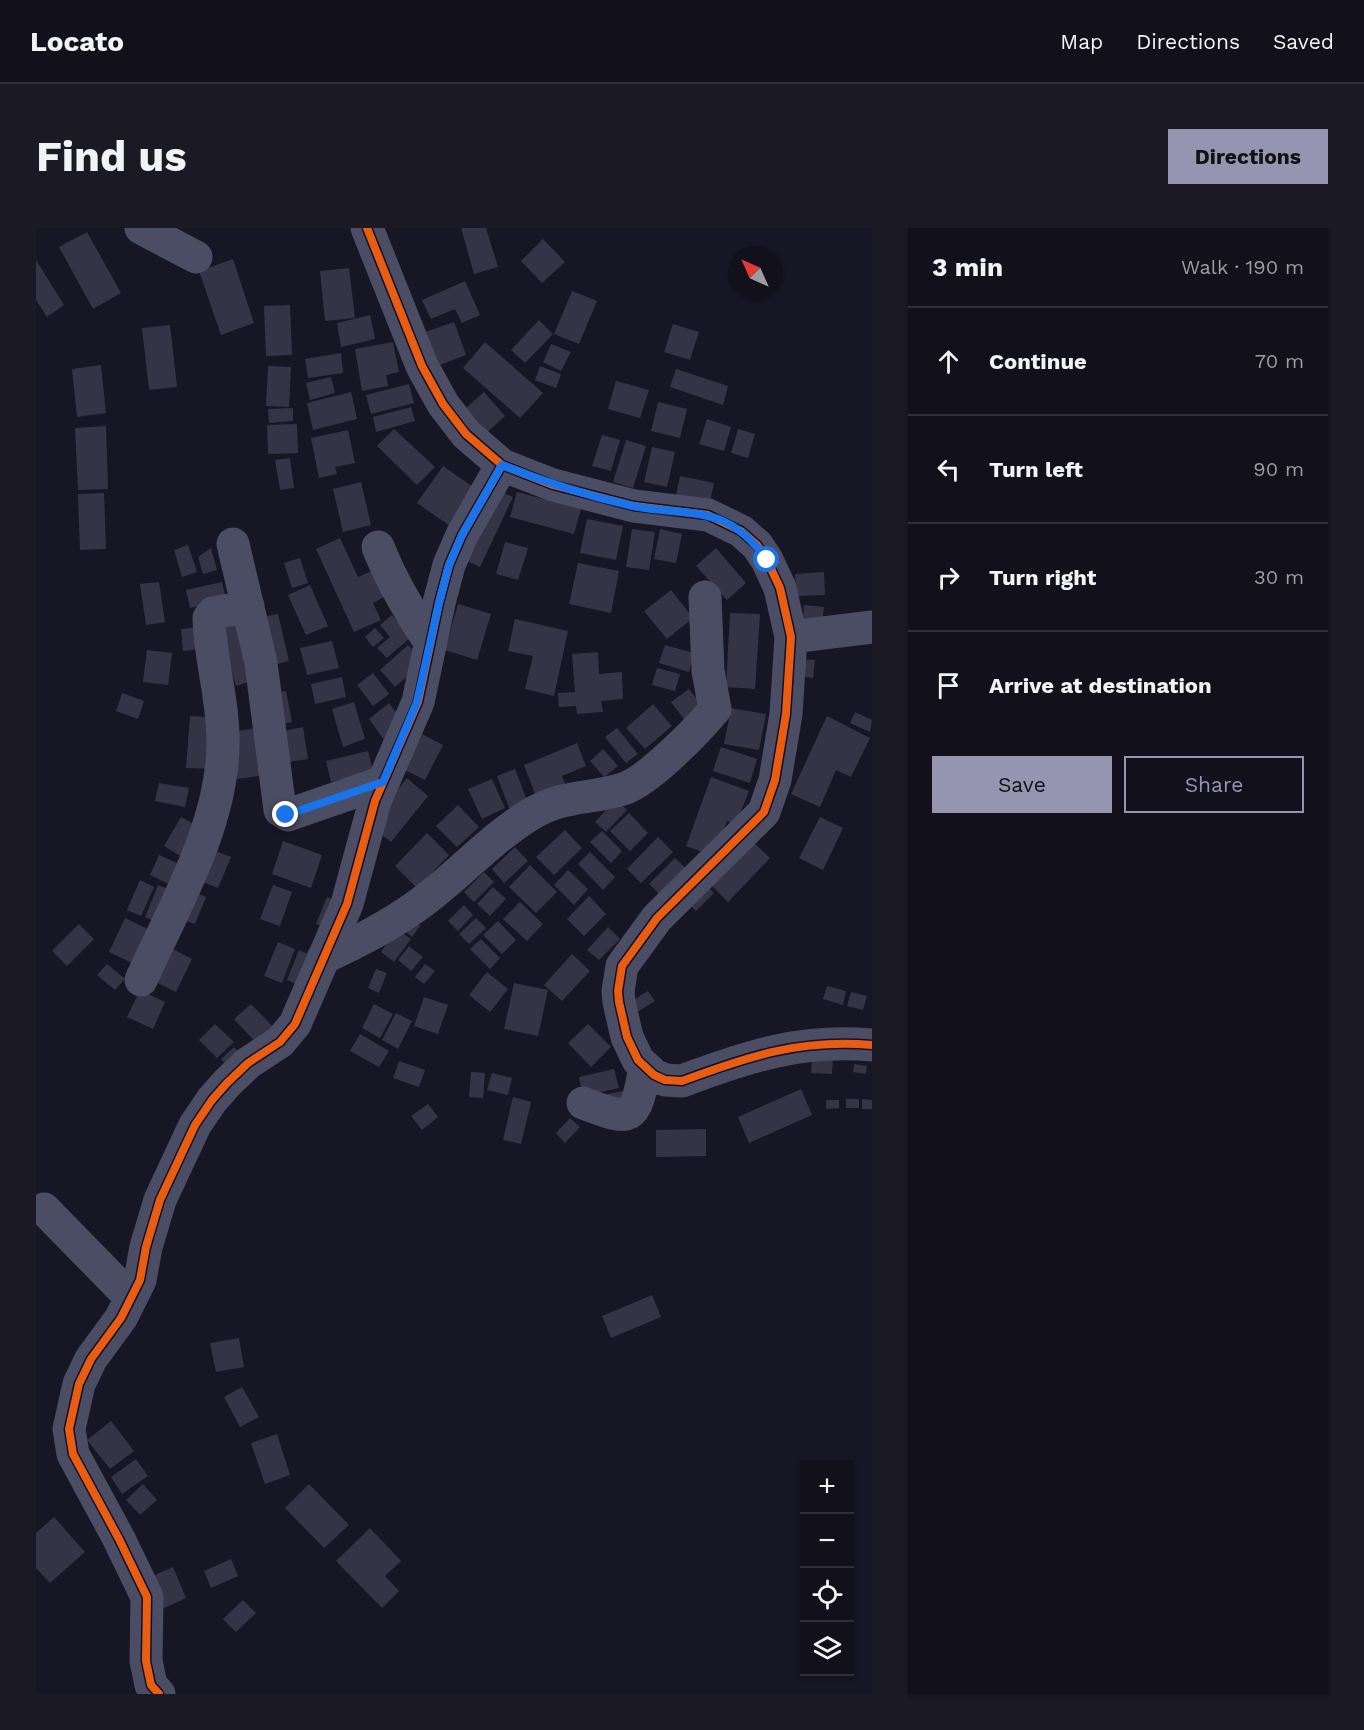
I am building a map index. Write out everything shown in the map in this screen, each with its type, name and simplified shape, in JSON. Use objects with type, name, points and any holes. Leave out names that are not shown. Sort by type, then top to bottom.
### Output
[{"type":"street","points":[[141,228],[196,257]]},
{"type":"street","points":[[367,228],[422,366],[443,404],[466,434],[502,465],[565,488],[634,506],[708,515],[730,524],[757,545],[780,588],[791,637],[786,714],[775,780],[764,812],[657,918],[622,966],[618,991],[619,1002],[627,1037],[638,1060],[654,1075],[675,1082],[741,1059],[776,1050],[805,1045],[846,1043],[872,1045]]},
{"type":"street","points":[[159,1694],[151,1685],[146,1660],[147,1597],[73,1454],[69,1429],[79,1384],[91,1359],[121,1318],[132,1298],[140,1280],[146,1247],[160,1200],[195,1125],[226,1083],[248,1063],[280,1042],[296,1024],[347,904],[357,873],[367,827],[383,782],[417,702],[449,565],[462,535],[502,465]]},
{"type":"street","points":[[233,544],[261,663],[281,812],[288,815],[383,782]]},
{"type":"street","points":[[378,547],[407,609],[430,642]]},
{"type":"street","points":[[323,958],[360,941],[418,905],[489,844],[529,815],[558,801],[626,789],[645,778],[664,761],[715,709],[708,671],[705,597]]},
{"type":"street","points":[[141,980],[203,845],[218,793],[223,741],[220,697],[209,618],[213,614],[248,606]]},
{"type":"street","points":[[791,637],[872,627]]},
{"type":"street","points":[[583,1103],[608,1113],[629,1114],[636,1106],[645,1068]]},
{"type":"street","points":[[44,1209],[132,1298]]},
{"type":"building","points":[[461,228],[486,228],[498,267],[474,274]]},
{"type":"building","points":[[87,232],[121,293],[93,309],[59,247]]},
{"type":"building","points":[[543,239],[565,262],[542,283],[521,261]]},
{"type":"building","points":[[233,259],[254,323],[221,335],[199,271]]},
{"type":"building","points":[[36,260],[64,305],[47,317],[36,300]]},
{"type":"building","points":[[349,268],[355,318],[325,321],[320,271]]},
{"type":"building","points":[[465,281],[480,315],[462,323],[455,309],[431,319],[422,300]]},
{"type":"building","points":[[572,291],[597,301],[579,344],[554,334]]},
{"type":"building","points":[[290,305],[292,355],[266,356],[264,306]]},
{"type":"building","points":[[370,315],[375,339],[341,347],[337,323]]},
{"type":"building","points":[[539,320],[553,334],[525,363],[511,350]]},
{"type":"building","points":[[454,322],[466,355],[437,366],[425,332]]},
{"type":"building","points":[[673,324],[699,332],[690,360],[664,352]]},
{"type":"building","points":[[170,325],[177,387],[149,390],[142,328]]},
{"type":"building","points":[[393,342],[399,372],[386,375],[388,386],[362,391],[355,349]]},
{"type":"building","points":[[485,342],[543,393],[520,418],[463,368]]},
{"type":"building","points":[[551,344],[571,352],[561,371],[543,362]]},
{"type":"building","points":[[341,353],[343,373],[308,378],[305,359]]},
{"type":"building","points":[[101,365],[106,413],[77,417],[72,369]]},
{"type":"building","points":[[268,366],[291,367],[289,407],[266,406]]},
{"type":"building","points":[[540,366],[561,374],[556,388],[535,380]]},
{"type":"building","points":[[676,369],[728,386],[723,405],[670,387]]},
{"type":"building","points":[[331,377],[335,393],[310,400],[306,383]]},
{"type":"building","points":[[616,381],[649,390],[640,418],[608,409]]},
{"type":"building","points":[[409,384],[414,403],[371,414],[366,395]]},
{"type":"building","points":[[351,392],[357,419],[313,430],[307,403]]},
{"type":"building","points":[[484,392],[505,416],[482,437],[460,413]]},
{"type":"building","points":[[658,402],[687,409],[680,438],[651,431]]},
{"type":"building","points":[[411,407],[415,421],[376,432],[373,417]]},
{"type":"building","points":[[293,408],[293,421],[269,423],[268,409]]},
{"type":"building","points":[[707,419],[731,427],[724,451],[699,444]]},
{"type":"building","points":[[297,424],[298,453],[268,454],[267,425]]},
{"type":"building","points":[[106,426],[108,489],[78,490],[75,428]]},
{"type":"building","points":[[394,429],[435,467],[417,485],[377,446]]},
{"type":"building","points":[[738,429],[755,434],[748,458],[731,453]]},
{"type":"building","points":[[348,430],[355,463],[335,467],[337,474],[319,478],[311,438]]},
{"type":"building","points":[[602,435],[620,440],[611,471],[592,466]]},
{"type":"building","points":[[626,440],[646,446],[633,488],[613,482]]},
{"type":"building","points":[[652,447],[675,452],[667,487],[644,482]]},
{"type":"building","points":[[290,458],[294,488],[280,490],[275,460]]},
{"type":"building","points":[[443,466],[476,489],[450,526],[417,503]]},
{"type":"building","points":[[680,476],[714,483],[709,507],[675,500]]},
{"type":"building","points":[[361,482],[371,525],[343,532],[333,489]]},
{"type":"building","points":[[493,488],[513,497],[480,567],[461,558]]},
{"type":"building","points":[[517,492],[581,509],[574,534],[510,517]]},
{"type":"building","points":[[104,493],[106,549],[80,550],[78,494]]},
{"type":"building","points":[[587,519],[623,526],[616,560],[580,553]]},
{"type":"building","points":[[632,529],[655,532],[649,570],[626,567]]},
{"type":"building","points":[[660,529],[682,534],[676,563],[654,559]]},
{"type":"building","points":[[340,538],[358,577],[376,569],[388,595],[373,603],[381,620],[354,632],[316,549]]},
{"type":"building","points":[[505,542],[528,548],[518,580],[496,574]]},
{"type":"building","points":[[188,545],[197,572],[182,577],[174,550]]},
{"type":"building","points":[[211,548],[217,570],[203,574],[198,557]]},
{"type":"building","points":[[716,548],[746,583],[727,600],[696,566]]},
{"type":"building","points":[[300,558],[308,583],[292,588],[284,563]]},
{"type":"building","points":[[578,563],[619,571],[611,613],[569,604]]},
{"type":"building","points":[[824,572],[825,595],[796,596],[795,574]]},
{"type":"building","points":[[159,582],[165,622],[146,625],[140,584]]},
{"type":"building","points":[[222,582],[226,600],[190,608],[186,590]]},
{"type":"building","points":[[310,585],[328,626],[306,635],[288,595]]},
{"type":"building","points":[[671,590],[693,618],[667,639],[644,611]]},
{"type":"building","points":[[458,604],[491,614],[477,660],[445,650]]},
{"type":"building","points":[[804,605],[824,607],[821,632],[802,631]]},
{"type":"building","points":[[730,613],[760,614],[755,689],[726,687]]},
{"type":"building","points":[[278,614],[289,661],[273,665],[263,617]]},
{"type":"building","points":[[392,615],[411,637],[387,658],[377,648],[390,637],[380,625]]},
{"type":"building","points":[[239,616],[258,679],[236,686],[218,623]]},
{"type":"building","points":[[515,619],[568,631],[554,696],[525,689],[533,656],[508,651]]},
{"type":"building","points":[[202,627],[204,649],[183,651],[181,629]]},
{"type":"building","points":[[375,628],[384,638],[373,647],[365,637]]},
{"type":"building","points":[[332,641],[339,668],[307,675],[300,648]]},
{"type":"building","points":[[408,645],[424,662],[395,687],[380,670]]},
{"type":"building","points":[[665,645],[694,653],[689,672],[659,663]]},
{"type":"building","points":[[147,650],[172,653],[168,685],[143,682]]},
{"type":"building","points":[[598,652],[599,674],[622,672],[623,699],[601,701],[603,712],[577,714],[576,706],[559,707],[558,693],[575,692],[572,654]]},
{"type":"building","points":[[798,659],[815,660],[813,678],[797,676]]},
{"type":"building","points":[[657,668],[680,674],[675,691],[652,685]]},
{"type":"building","points":[[373,673],[389,694],[373,706],[357,685]]},
{"type":"building","points":[[342,677],[346,697],[315,704],[311,684]]},
{"type":"building","points":[[689,689],[705,709],[687,723],[671,702]]},
{"type":"building","points":[[286,691],[292,722],[274,726],[267,695]]},
{"type":"building","points":[[122,693],[144,701],[138,719],[116,711]]},
{"type":"building","points":[[354,702],[365,739],[343,747],[332,709]]},
{"type":"building","points":[[389,703],[405,724],[384,740],[369,719]]},
{"type":"building","points":[[653,704],[672,726],[645,749],[626,728]]},
{"type":"building","points":[[731,708],[766,714],[759,750],[724,744]]},
{"type":"building","points":[[855,712],[872,720],[870,732],[850,723]]},
{"type":"building","points":[[190,716],[209,717],[212,769],[186,768]]},
{"type":"building","points":[[827,716],[870,738],[851,777],[836,770],[820,807],[791,794]]},
{"type":"building","points":[[303,727],[308,759],[289,762],[284,731]]},
{"type":"building","points":[[257,728],[264,775],[237,779],[230,732]]},
{"type":"building","points":[[617,728],[638,754],[626,763],[605,737]]},
{"type":"building","points":[[418,732],[443,745],[425,780],[399,767]]},
{"type":"building","points":[[577,743],[586,766],[562,776],[567,789],[536,797],[524,765]]},
{"type":"building","points":[[721,747],[757,759],[750,783],[713,771]]},
{"type":"building","points":[[603,749],[618,766],[604,777],[590,761]]},
{"type":"building","points":[[368,751],[373,771],[331,782],[326,761]]},
{"type":"building","points":[[515,769],[528,803],[510,810],[497,776]]},
{"type":"building","points":[[711,777],[749,791],[736,824],[727,821],[714,856],[686,846]]},
{"type":"building","points":[[407,778],[428,796],[391,842],[369,825]]},
{"type":"building","points":[[492,779],[505,808],[482,819],[468,789]]},
{"type":"building","points":[[159,783],[189,788],[185,807],[155,801]]},
{"type":"building","points":[[616,799],[627,810],[606,832],[595,822]]},
{"type":"building","points":[[458,805],[479,827],[457,847],[436,826]]},
{"type":"building","points":[[629,813],[648,833],[630,851],[610,831]]},
{"type":"building","points":[[181,817],[199,827],[182,857],[164,846]]},
{"type":"building","points":[[820,817],[843,828],[823,870],[799,858]]},
{"type":"building","points":[[565,830],[582,848],[554,875],[536,857]]},
{"type":"building","points":[[602,831],[622,851],[611,863],[590,842]]},
{"type":"building","points":[[427,833],[449,855],[417,888],[395,866]]},
{"type":"building","points":[[658,837],[673,852],[641,883],[627,869]]},
{"type":"building","points":[[749,838],[770,858],[728,902],[708,882]]},
{"type":"building","points":[[283,841],[322,855],[311,888],[272,874]]},
{"type":"building","points":[[515,847],[528,861],[504,883],[492,869]]},
{"type":"building","points":[[213,850],[231,857],[218,888],[200,881]]},
{"type":"building","points":[[590,852],[615,877],[603,890],[578,864]]},
{"type":"building","points":[[159,855],[186,867],[177,888],[150,875]]},
{"type":"building","points":[[675,858],[692,874],[666,900],[649,884]]},
{"type":"building","points":[[530,865],[557,892],[536,913],[509,887]]},
{"type":"building","points":[[568,870],[588,889],[574,905],[554,885]]},
{"type":"building","points":[[484,872],[494,882],[474,902],[464,892]]},
{"type":"building","points":[[140,880],[154,887],[141,916],[127,910]]},
{"type":"building","points":[[702,881],[714,893],[696,911],[684,899]]},
{"type":"building","points":[[158,885],[175,892],[161,924],[145,917]]},
{"type":"building","points":[[273,885],[292,892],[280,926],[260,919]]},
{"type":"building","points":[[493,887],[506,899],[490,916],[477,904]]},
{"type":"building","points":[[189,890],[206,897],[195,924],[177,918]]},
{"type":"building","points":[[589,896],[606,914],[584,936],[567,919]]},
{"type":"building","points":[[327,897],[342,903],[330,929],[316,924]]},
{"type":"building","points":[[520,902],[543,924],[527,941],[503,919]]},
{"type":"building","points":[[464,905],[473,915],[458,931],[448,921]]},
{"type":"building","points":[[408,917],[420,926],[412,937],[400,927]]},
{"type":"building","points":[[125,918],[154,932],[138,966],[109,952]]},
{"type":"building","points":[[476,918],[486,928],[469,944],[459,934]]},
{"type":"building","points":[[498,921],[516,940],[502,954],[483,935]]},
{"type":"building","points":[[79,924],[94,939],[67,966],[52,951]]},
{"type":"building","points":[[608,927],[620,939],[599,960],[587,950]]},
{"type":"building","points":[[397,929],[411,939],[394,962],[381,952]]},
{"type":"building","points":[[481,939],[500,958],[490,969],[470,949]]},
{"type":"building","points":[[278,942],[295,949],[282,983],[264,976]]},
{"type":"building","points":[[167,946],[192,959],[176,992],[150,979]]},
{"type":"building","points":[[409,946],[423,957],[411,971],[398,960]]},
{"type":"building","points":[[299,950],[315,957],[303,987],[287,980]]},
{"type":"building","points":[[572,954],[590,971],[562,1001],[544,985]]},
{"type":"building","points":[[107,964],[125,979],[115,990],[97,975]]},
{"type":"building","points":[[425,964],[435,971],[424,984],[415,977]]},
{"type":"building","points":[[376,969],[387,973],[379,993],[368,988]]},
{"type":"building","points":[[487,972],[508,989],[490,1012],[469,995]]},
{"type":"building","points":[[514,983],[548,990],[538,1036],[504,1029]]},
{"type":"building","points":[[827,986],[846,991],[843,1005],[823,999]]},
{"type":"building","points":[[140,990],[165,1002],[153,1029],[127,1017]]},
{"type":"building","points":[[648,991],[655,1001],[634,1014],[627,1004]]},
{"type":"building","points":[[851,992],[867,996],[863,1010],[847,1006]]},
{"type":"building","points":[[424,997],[448,1005],[438,1034],[414,1026]]},
{"type":"building","points":[[251,1004],[278,1032],[261,1048],[234,1019]]},
{"type":"building","points":[[374,1004],[393,1014],[380,1038],[362,1028]]},
{"type":"building","points":[[396,1013],[412,1021],[398,1049],[382,1040]]},
{"type":"building","points":[[215,1024],[234,1042],[217,1058],[199,1040]]},
{"type":"building","points":[[588,1024],[611,1047],[591,1067],[568,1043]]},
{"type":"building","points":[[360,1034],[389,1051],[379,1067],[350,1051]]},
{"type":"building","points":[[234,1047],[246,1060],[232,1072],[221,1059]]},
{"type":"building","points":[[812,1054],[833,1056],[832,1074],[811,1073]]},
{"type":"building","points":[[399,1061],[425,1070],[419,1087],[393,1078]]},
{"type":"building","points":[[854,1064],[867,1066],[866,1074],[853,1072]]},
{"type":"building","points":[[614,1069],[619,1088],[583,1096],[579,1077]]},
{"type":"building","points":[[471,1072],[485,1073],[483,1098],[469,1097]]},
{"type":"building","points":[[492,1073],[512,1078],[508,1095],[487,1090]]},
{"type":"building","points":[[801,1089],[812,1115],[749,1143],[738,1117]]},
{"type":"building","points":[[627,1090],[629,1101],[599,1096]]},
{"type":"building","points":[[513,1097],[531,1102],[521,1144],[503,1140]]},
{"type":"building","points":[[846,1099],[859,1099],[859,1108],[846,1108]]},
{"type":"building","points":[[862,1099],[872,1100],[872,1109],[862,1109]]},
{"type":"building","points":[[826,1100],[839,1100],[839,1108],[826,1109]]},
{"type":"building","points":[[428,1104],[438,1117],[422,1130],[411,1116]]},
{"type":"building","points":[[570,1118],[580,1127],[565,1143],[556,1133]]},
{"type":"building","points":[[706,1129],[706,1156],[656,1157],[656,1130]]},
{"type":"building","points":[[652,1295],[661,1317],[611,1338],[602,1316]]},
{"type":"building","points":[[239,1338],[244,1367],[216,1372],[210,1343]]},
{"type":"building","points":[[242,1387],[259,1417],[240,1427],[224,1397]]},
{"type":"building","points":[[111,1421],[134,1451],[110,1469],[87,1440]]},
{"type":"building","points":[[277,1434],[290,1475],[265,1484],[251,1443]]},
{"type":"building","points":[[136,1459],[148,1476],[122,1494],[111,1477]]},
{"type":"building","points":[[143,1484],[157,1500],[140,1515],[126,1500]]},
{"type":"building","points":[[309,1484],[349,1525],[324,1548],[285,1508]]},
{"type":"building","points":[[54,1517],[85,1552],[50,1583],[36,1568],[36,1533]]},
{"type":"building","points":[[370,1528],[401,1561],[385,1576],[399,1591],[382,1608],[336,1561]]},
{"type":"building","points":[[231,1559],[238,1576],[211,1588],[204,1571]]},
{"type":"building","points":[[173,1567],[186,1598],[162,1609],[148,1578]]},
{"type":"building","points":[[243,1600],[256,1613],[236,1632],[223,1619]]},
{"type":"cycle path","points":[[367,228],[422,366],[443,404],[466,434],[502,465],[553,485],[634,506],[708,515],[741,531],[757,545],[780,588],[791,637],[786,714],[775,780],[764,812],[657,918],[622,966],[618,991],[619,1002],[627,1037],[638,1060],[654,1075],[665,1080],[682,1081],[775,1051],[821,1045],[872,1045]]},
{"type":"cycle path","points":[[159,1694],[151,1685],[146,1661],[147,1597],[73,1454],[69,1429],[79,1384],[91,1359],[121,1318],[140,1280],[146,1247],[160,1200],[195,1125],[227,1083],[248,1063],[280,1042],[295,1024],[347,904],[375,801],[418,702],[449,565],[462,535],[502,465]]},
{"type":"route","points":[[286,815],[383,782],[417,702],[449,565],[462,535],[502,465],[553,485],[634,506],[708,515],[741,531],[757,545],[767,560]]}]
